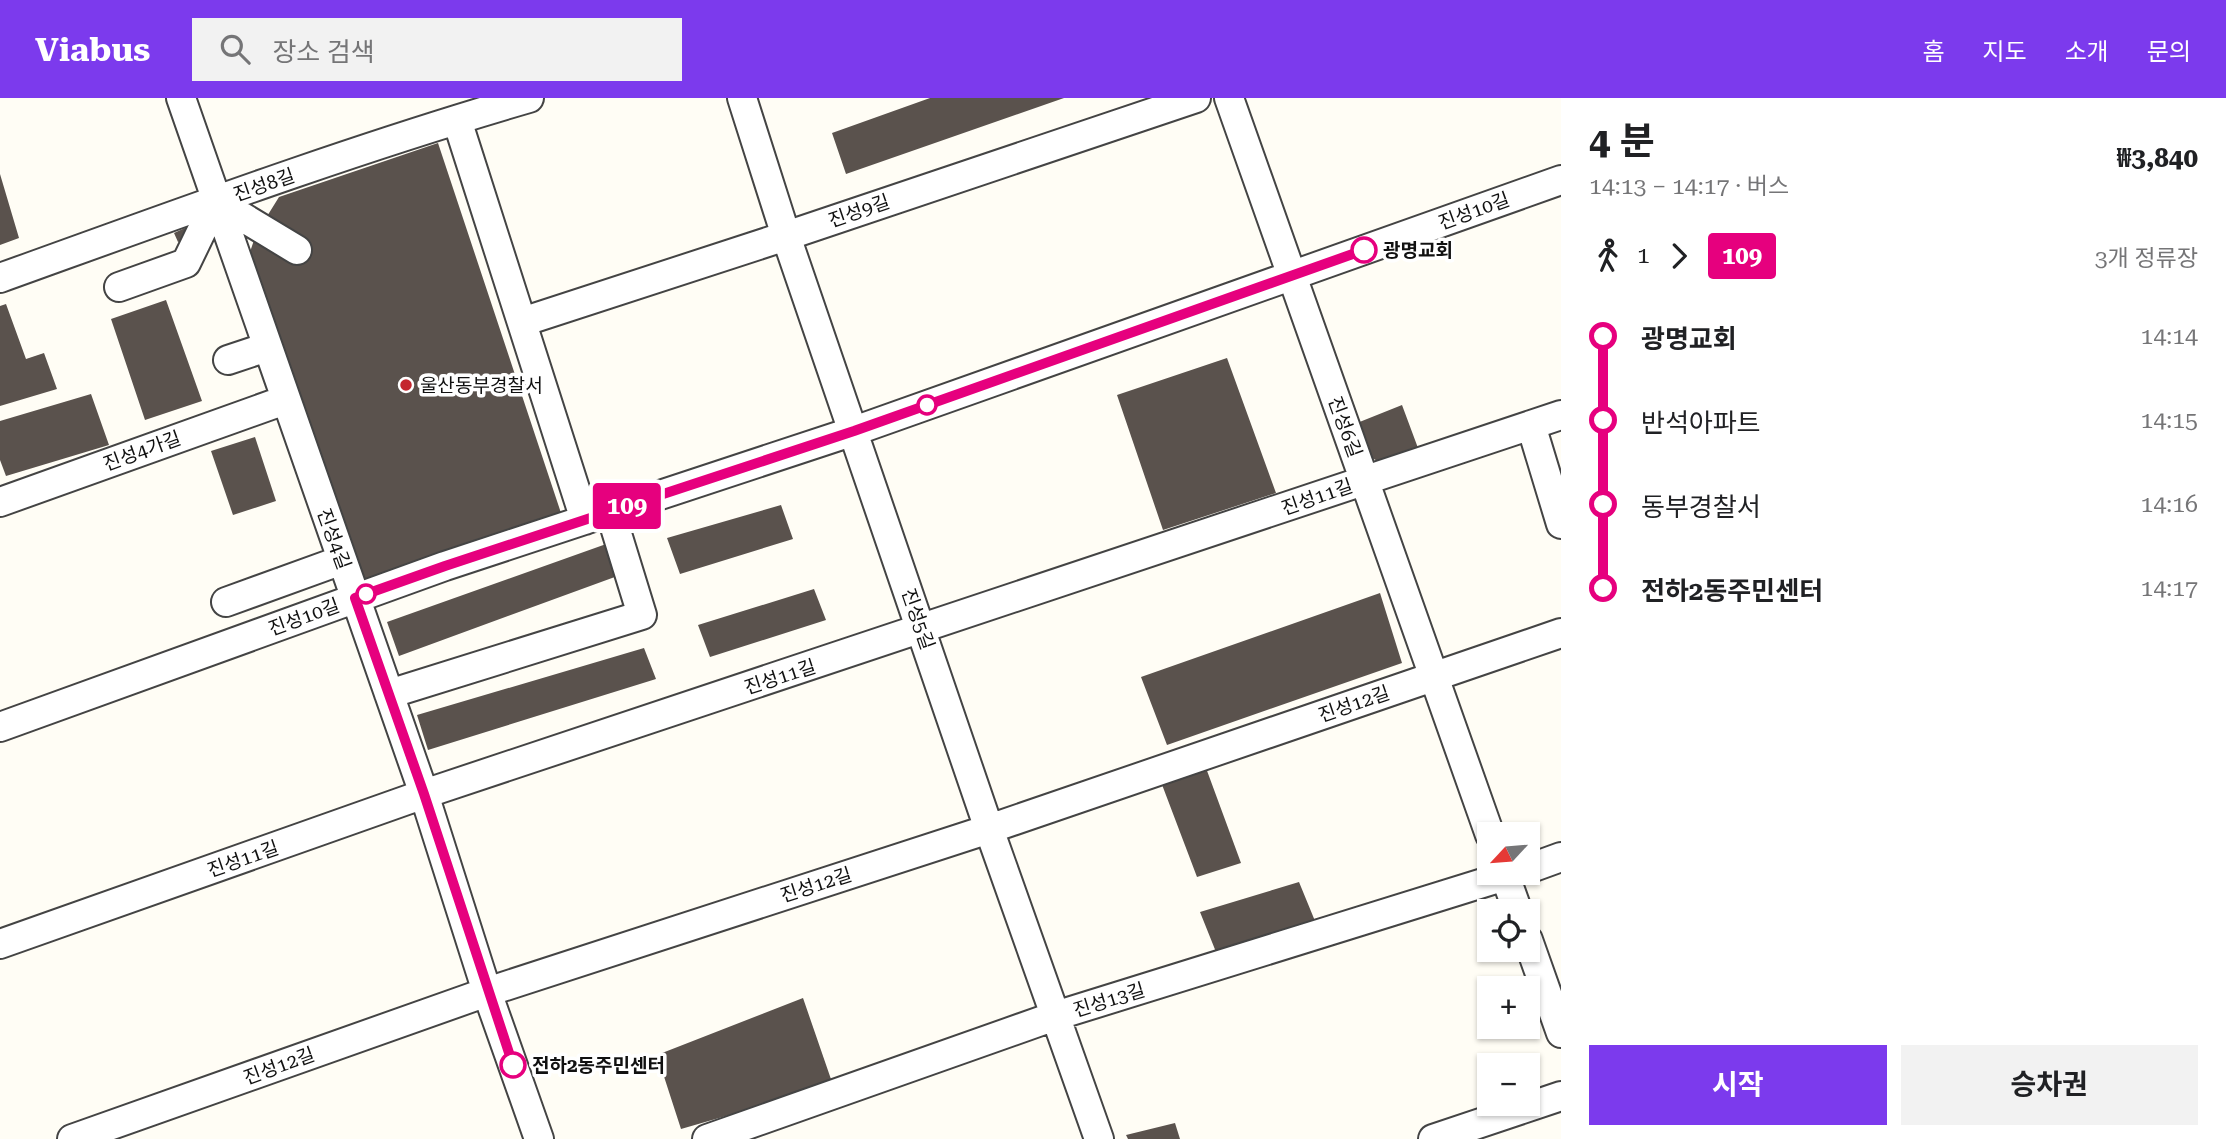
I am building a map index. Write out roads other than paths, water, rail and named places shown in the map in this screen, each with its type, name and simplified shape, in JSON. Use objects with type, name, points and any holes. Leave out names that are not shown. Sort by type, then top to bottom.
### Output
[{"type":"street","name":"진성4길","points":[[181,98],[424,794],[539,1139]]},
{"type":"street","name":"진성8길","points":[[0,278],[216,201],[529,98]]},
{"type":"street","name":"진성5길","points":[[742,98],[786,236],[989,829],[1099,1139]]},
{"type":"street","name":"진성9길","points":[[522,322],[1196,98]]},
{"type":"street","name":"진성6길","points":[[1229,98],[1485,822]]},
{"type":"street","points":[[389,694],[642,615],[598,516],[522,322],[457,120]]},
{"type":"street","name":"진성10길","points":[[0,727],[445,566],[854,431],[1561,180]]},
{"type":"street","points":[[119,287],[186,263],[216,201],[297,250]]},
{"type":"street","points":[[228,360],[267,347]]},
{"type":"street","name":"진성4가길","points":[[0,502],[285,400]]},
{"type":"street","name":"진성11길","points":[[0,944],[424,794],[1561,415]]},
{"type":"street","points":[[1531,425],[1561,524]]},
{"type":"street","points":[[226,602],[342,560]]},
{"type":"street","name":"진성12길","points":[[72,1139],[488,992],[989,829],[1561,633]]},
{"type":"street","name":"진성13길","points":[[1540,864],[1561,857]]},
{"type":"street","name":"진성13길","points":[[707,1139],[1055,1016],[1477,884]]},
{"type":"street","points":[[1536,962],[1561,1033]]},
{"type":"street","points":[[1433,1139],[1561,1096]]},
{"type":"place","name":"광명교회","points":[[1364,250]]},
{"type":"place","name":"울산동부경찰서","points":[[406,385]]},
{"type":"place","name":"전하2동주민센터","points":[[513,1065]]}]
